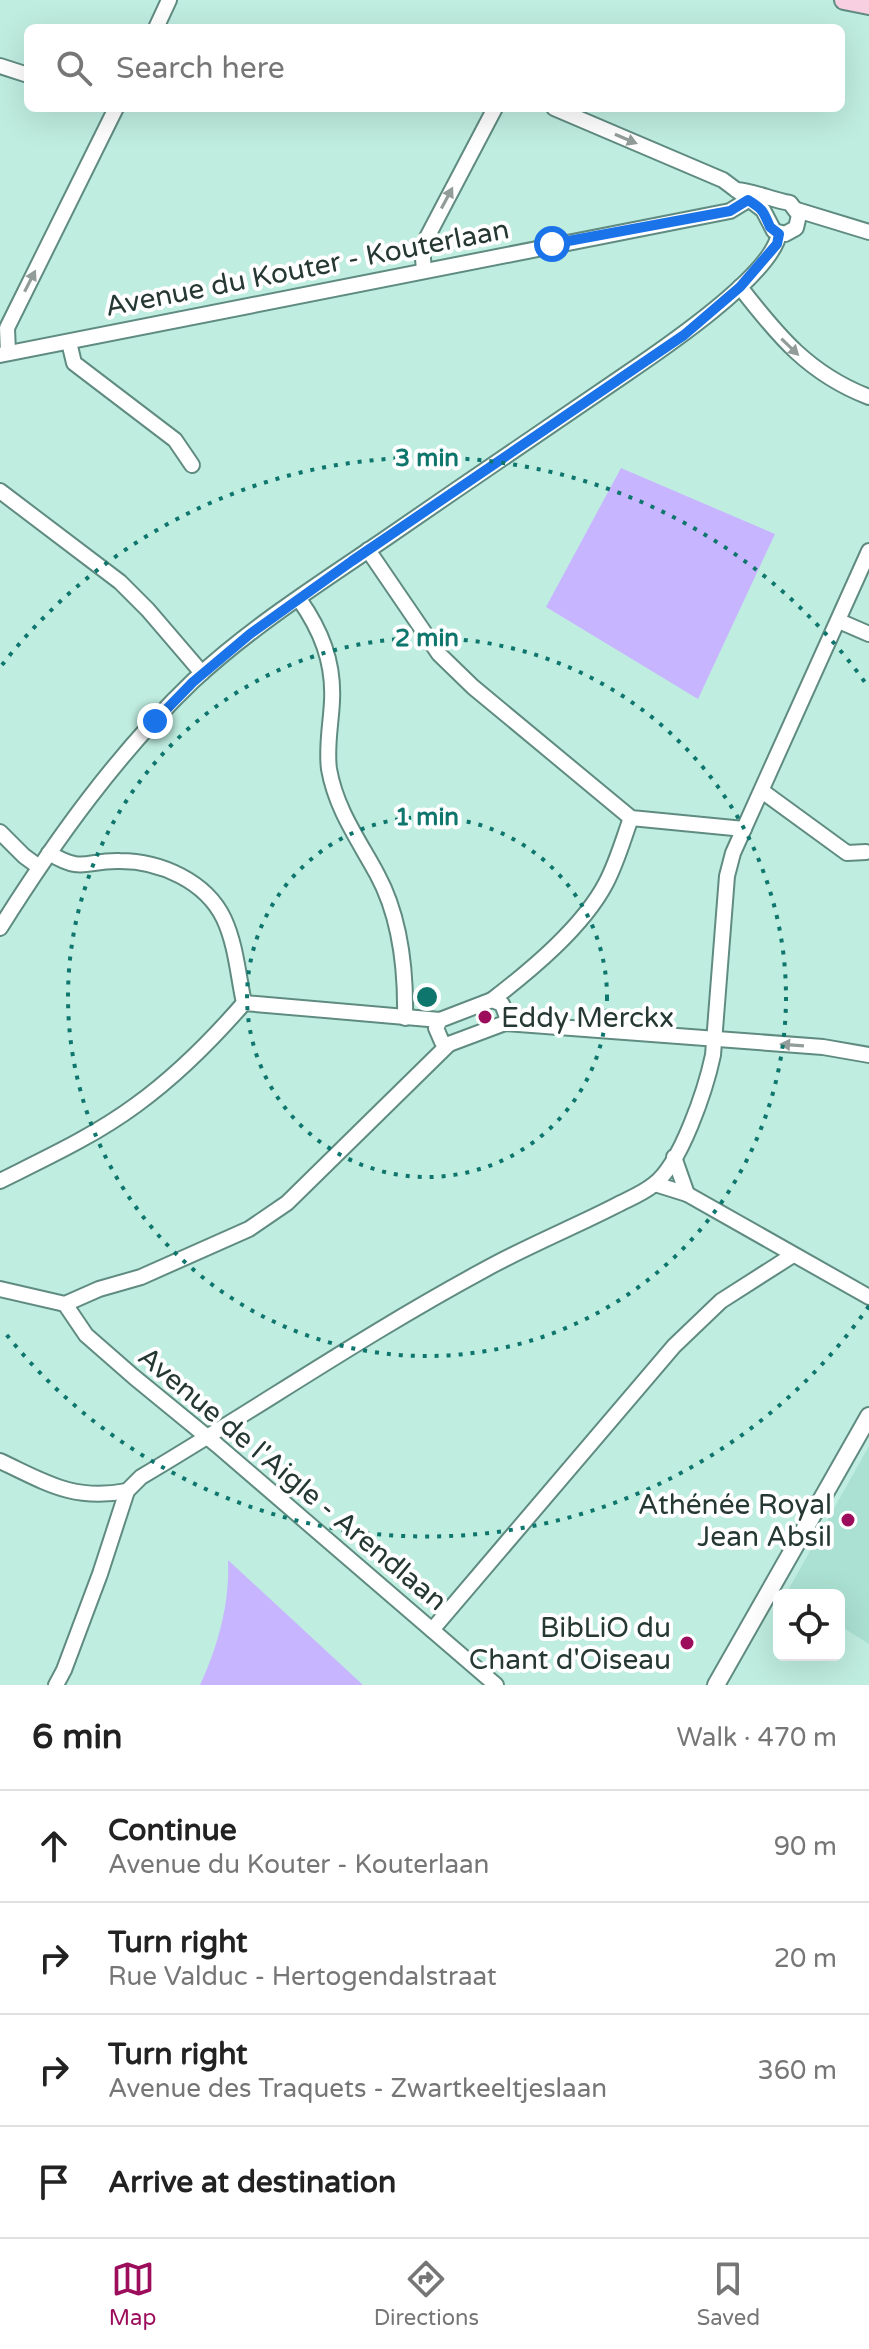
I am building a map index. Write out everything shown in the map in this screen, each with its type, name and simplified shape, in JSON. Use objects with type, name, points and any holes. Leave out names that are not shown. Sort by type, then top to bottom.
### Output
[{"type":"main road","points":[[844,0],[869,5]]},
{"type":"street","points":[[158,24],[169,0]]},
{"type":"street","points":[[0,66],[24,74]]},
{"type":"street","points":[[4,354],[7,328],[114,112]]},
{"type":"street","points":[[424,270],[422,247],[493,112]]},
{"type":"street","points":[[563,112],[723,180],[767,215],[770,227],[779,234],[830,220]]},
{"type":"street","points":[[736,190],[753,191],[779,202],[790,203],[797,210],[869,232]]},
{"type":"street","points":[[719,211],[736,190]]},
{"type":"street","name":"Avenue du Kouter - Kouterlaan","points":[[4,354],[730,211],[748,200]]},
{"type":"street","points":[[767,215],[779,202]]},
{"type":"street","points":[[796,228],[799,219],[797,210]]},
{"type":"street","points":[[0,928],[39,867],[109,773],[202,673],[250,634],[368,550],[684,335],[740,287],[777,244],[779,234]]},
{"type":"street","points":[[740,287],[793,351],[825,375],[869,397]]},
{"type":"street","points":[[69,342],[74,363],[175,440],[192,465]]},
{"type":"street","points":[[0,491],[120,582],[202,673]]},
{"type":"street","points":[[368,550],[439,654],[473,687],[631,818],[744,829]]},
{"type":"street","points":[[56,1685],[100,1574],[127,1491],[141,1477],[487,1268],[655,1184],[674,1157],[697,1113],[708,1079],[727,876],[733,853],[869,551]]},
{"type":"street","points":[[299,599],[323,639],[330,661],[329,767],[347,824],[379,876],[391,908],[402,953],[405,1018]]},
{"type":"street","points":[[839,621],[869,634]]},
{"type":"street","points":[[762,791],[847,853],[866,852]]},
{"type":"street","points":[[244,1003],[440,1020],[492,1000],[514,983],[588,911],[605,884],[631,818]]},
{"type":"street","points":[[0,832],[39,867]]},
{"type":"street","points":[[49,853],[75,866],[119,860],[149,864],[171,870],[201,891],[223,916],[232,941],[244,1003]]},
{"type":"street","points":[[492,1000],[502,1004],[507,1017],[505,1023]]},
{"type":"street","points":[[0,1181],[80,1140],[135,1106],[186,1064],[244,1003]]},
{"type":"street","points":[[440,1020],[436,1028],[442,1042],[449,1044]]},
{"type":"street","points":[[0,1289],[65,1304],[99,1289],[141,1277],[249,1229],[287,1203],[449,1044],[505,1023],[823,1047],[869,1055]]},
{"type":"street","points":[[674,1157],[687,1194]]},
{"type":"street","points":[[655,1184],[687,1194],[869,1297]]},
{"type":"street","points":[[432,1630],[674,1346],[721,1301],[793,1255]]},
{"type":"street","name":"Avenue de l'Aigle - Arendlaan","points":[[65,1304],[86,1335],[496,1685]]},
{"type":"street","points":[[716,1685],[869,1416]]},
{"type":"street","points":[[0,1461],[38,1481],[64,1489],[89,1494],[127,1491]]},
{"type":"shaded area","points":[[621,468],[775,534],[698,699],[546,607]]},
{"type":"shaded area","name":"Athénée Royal Jean Absil","points":[[869,1446],[869,1644],[845,1629],[845,1589],[789,1589]]},
{"type":"shaded area","points":[[228,1560],[363,1685],[200,1685],[222,1624]]},
{"type":"place","name":"Eddy Merckx","points":[[485,1017]]},
{"type":"place","name":"Athénée Royal Jean Absil","points":[[848,1520]]},
{"type":"place","name":"BibLiO du Chant d'Oiseau","points":[[687,1643]]},
{"type":"route","points":[[155,721],[193,682],[250,634],[684,335],[740,287],[777,244],[779,234],[770,227],[763,210],[748,200],[730,211],[552,244]]}]
